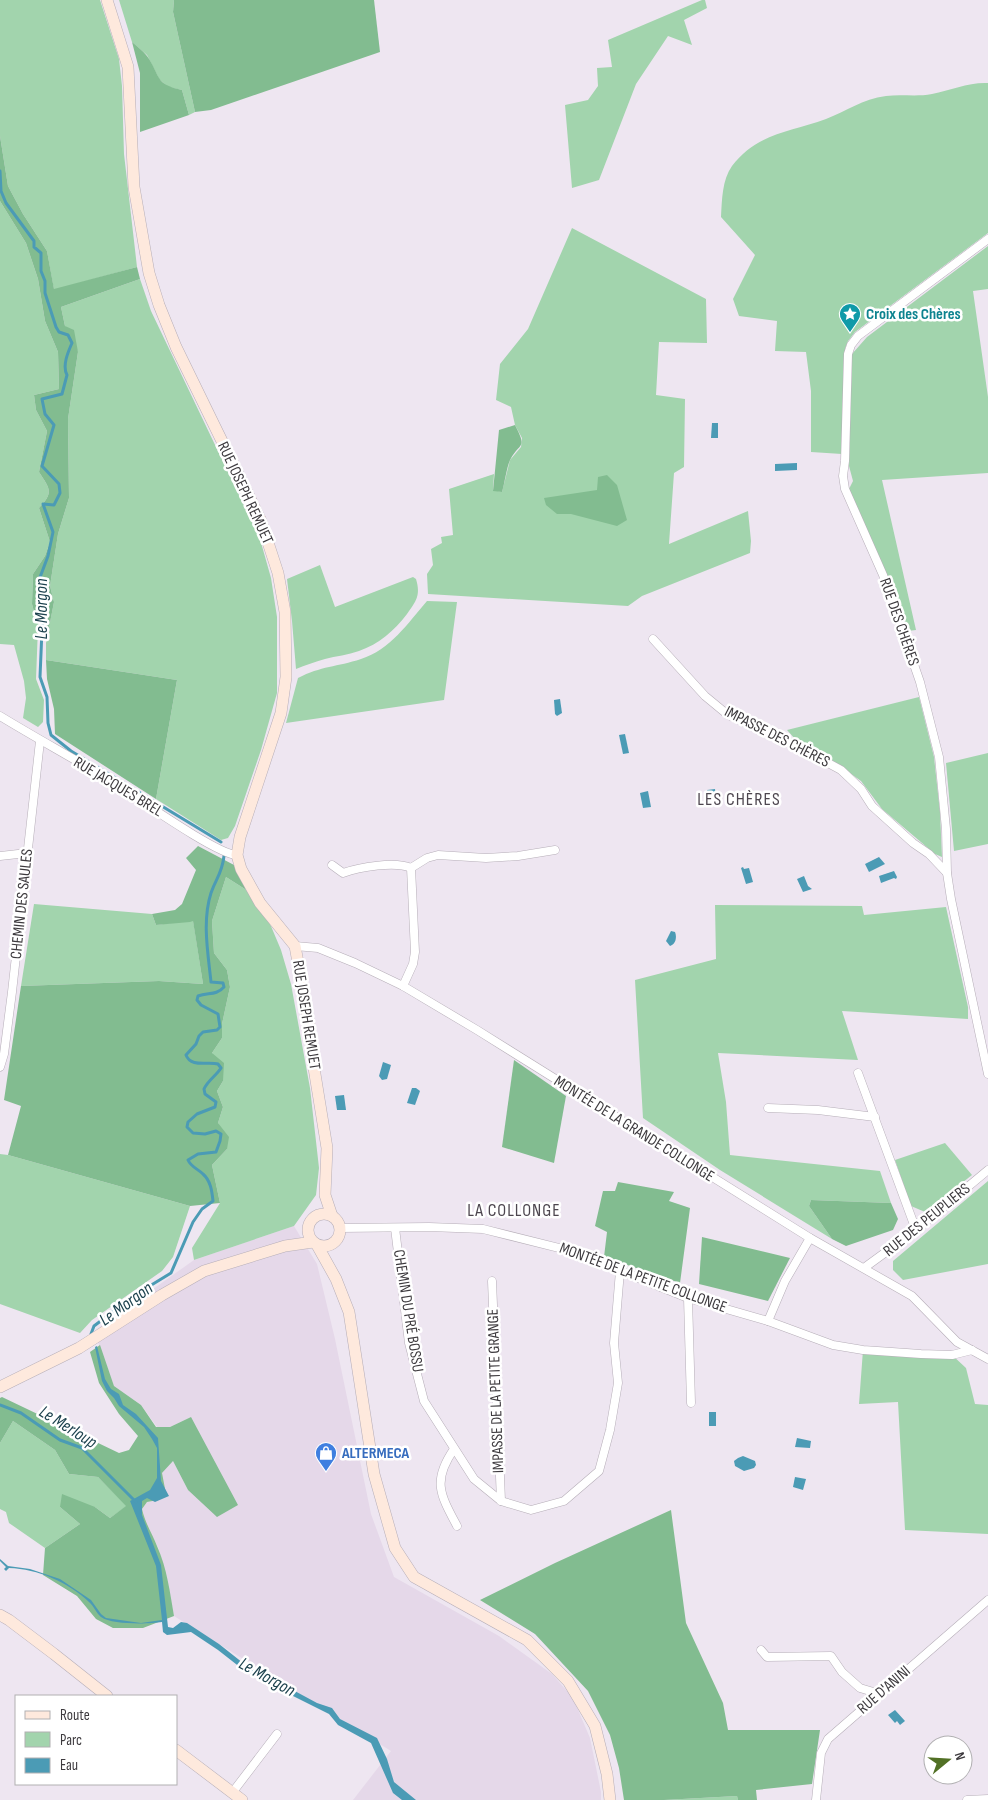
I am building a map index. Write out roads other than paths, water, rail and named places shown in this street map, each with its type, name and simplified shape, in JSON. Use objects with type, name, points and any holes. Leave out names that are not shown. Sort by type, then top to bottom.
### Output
[{"type":"street","name":"RUE JOSEPH REMUET","points":[[107,0],[128,67],[134,187],[149,273],[159,305],[176,347],[261,521],[278,573],[285,612],[286,677],[281,713],[240,837],[237,855],[241,870],[260,903],[295,946],[309,1023],[327,1148],[325,1195],[332,1216]]},
{"type":"street","name":"RUE DES CHÈRES","points":[[988,239],[858,336],[851,345],[848,354],[843,476],[850,502],[883,575],[920,682],[939,757],[946,829],[947,873],[956,929],[988,1074]]},
{"type":"street","name":"IMPASSE DES CHÈRES","points":[[653,639],[705,696],[728,715],[791,743],[841,770],[861,789],[872,806],[913,843],[929,854],[947,873]]},
{"type":"street","name":"RUE JACQUES BREL","points":[[0,716],[109,780],[212,846],[232,855],[237,855]]},
{"type":"street","name":"CHEMIN DES SAULES","points":[[0,1067],[4,1054],[12,992],[40,741]]},
{"type":"street","points":[[411,868],[427,858],[438,855],[463,858],[494,858],[555,850]]},
{"type":"street","points":[[0,856],[27,853]]},
{"type":"street","points":[[332,865],[343,873],[358,868],[403,864],[411,868]]},
{"type":"street","points":[[403,986],[416,952],[411,868]]},
{"type":"street","name":"MONTÉE DE LA GRANDE COLLONGE","points":[[295,946],[318,948],[403,986],[477,1030],[810,1238],[912,1296],[957,1342],[988,1359]]},
{"type":"street","points":[[858,1073],[916,1230]]},
{"type":"street","points":[[768,1108],[818,1110],[875,1117]]},
{"type":"street","name":"RUE DES PEUPLIERS","points":[[864,1268],[916,1230],[988,1170]]},
{"type":"street","points":[[325,1195],[308,1233],[336,1279],[349,1312],[374,1474],[395,1548],[414,1577],[527,1640],[568,1682],[595,1726],[607,1774],[610,1800]]},
{"type":"street","points":[[284,1246],[297,1236],[313,1219],[323,1214],[332,1216],[338,1222],[340,1228],[339,1237],[333,1251],[336,1279]]},
{"type":"street","name":"MONTÉE DE LA PETITE COLLONGE","points":[[340,1228],[429,1227],[483,1229],[584,1254],[620,1271],[688,1298],[768,1321],[833,1345],[857,1349],[921,1354],[952,1355],[972,1350]]},
{"type":"street","name":"CHEMIN DU PRÉ BOSSU","points":[[395,1228],[409,1343],[424,1401],[474,1479],[501,1501],[531,1510],[564,1501],[599,1471],[610,1430],[618,1383],[614,1343],[620,1271]]},
{"type":"street","points":[[768,1321],[784,1281],[810,1238]]},
{"type":"street","points":[[0,1387],[79,1348],[162,1295],[204,1271],[284,1246],[315,1243],[327,1246],[336,1241]]},
{"type":"street","name":"IMPASSE DE LA PETITE GRANGE","points":[[492,1281],[501,1501]]},
{"type":"street","points":[[688,1298],[691,1402]]},
{"type":"street","points":[[454,1449],[445,1463],[440,1483],[443,1500],[457,1526]]},
{"type":"street","name":"RUE D'ANINI","points":[[816,1800],[821,1753],[828,1739],[988,1600]]},
{"type":"street","points":[[0,1606],[5,1618],[105,1695]]},
{"type":"street","points":[[761,1650],[767,1657],[831,1656],[842,1672],[860,1688],[880,1694]]},
{"type":"street","points":[[232,1793],[276,1734]]},
{"type":"street","points":[[178,1752],[242,1800]]},
{"type":"street","points":[[967,1800],[988,1798]]},
{"type":"water","points":[[712,423],[718,423],[718,438],[711,438]]},
{"type":"water","points":[[797,463],[797,470],[775,471],[775,464]]},
{"type":"water","points":[[560,699],[562,713],[557,716],[555,714],[554,700]]},
{"type":"water","points":[[625,734],[629,753],[623,754],[619,735]]},
{"type":"water","points":[[715,789],[717,804],[709,805],[707,790]]},
{"type":"water","points":[[648,791],[651,807],[643,808],[640,793]]},
{"type":"water","points":[[879,857],[885,864],[869,872],[865,864]]},
{"type":"water","points":[[743,867],[744,869],[749,868],[753,882],[746,884],[741,868]]},
{"type":"water","points":[[894,871],[896,879],[881,883],[879,876]]},
{"type":"water","points":[[804,876],[808,886],[812,889],[803,892],[797,879]]},
{"type":"water","points":[[671,931],[675,932],[676,938],[674,944],[670,946],[666,941]]},
{"type":"water","points":[[383,1062],[391,1065],[387,1079],[382,1080],[379,1076]]},
{"type":"water","points":[[412,1088],[420,1091],[415,1105],[407,1103]]},
{"type":"water","points":[[344,1095],[346,1110],[337,1110],[335,1096]]},
{"type":"water","points":[[97,1346],[105,1379],[111,1389],[119,1394],[123,1405],[136,1414],[158,1438],[161,1481],[169,1496],[155,1502],[147,1498],[142,1501],[142,1515],[161,1565],[168,1627],[173,1628],[181,1622],[187,1623],[219,1644],[243,1663],[317,1703],[332,1708],[340,1719],[377,1738],[387,1759],[394,1782],[416,1800],[402,1800],[393,1793],[371,1743],[338,1725],[329,1714],[261,1680],[191,1632],[167,1635],[163,1632],[162,1622],[141,1623],[162,1620],[156,1566],[130,1501],[150,1490],[157,1478],[157,1448],[144,1427],[119,1406],[102,1381],[95,1347]]},
{"type":"water","points":[[709,1412],[716,1412],[716,1426],[709,1426]]},
{"type":"water","points":[[797,1438],[811,1441],[810,1448],[795,1447]]},
{"type":"water","points":[[743,1456],[755,1461],[756,1465],[754,1468],[744,1471],[735,1466],[734,1461]]},
{"type":"water","points":[[795,1477],[806,1479],[803,1490],[793,1487]]},
{"type":"water","points":[[0,1559],[8,1566],[30,1569],[60,1579],[91,1600],[106,1618],[141,1623],[106,1620],[72,1588],[52,1578],[31,1571],[9,1568],[6,1571],[4,1569],[6,1567]]},
{"type":"water","points":[[895,1710],[905,1721],[900,1725],[897,1721],[895,1723],[888,1715]]},
{"type":"waterway","name":"Le Morgon","points":[[0,171],[1,191],[6,203],[34,241],[34,247],[41,253],[41,271],[45,281],[45,293],[56,327],[59,332],[68,335],[72,343],[66,359],[67,375],[62,394],[42,399],[45,414],[54,425],[42,466],[59,484],[60,493],[54,505],[43,504],[53,532],[48,556],[39,580],[43,606],[40,677],[47,697],[48,723],[51,735],[71,751],[221,842]]},
{"type":"waterway","name":"Le Morgon","points":[[91,1336],[94,1326],[135,1295],[171,1273],[193,1222],[202,1209],[213,1201],[208,1180],[188,1160],[198,1154],[216,1152],[221,1134],[216,1131],[205,1134],[193,1133],[187,1127],[188,1122],[197,1114],[215,1107],[216,1102],[205,1094],[204,1089],[221,1068],[218,1064],[214,1063],[196,1063],[188,1059],[186,1055],[196,1044],[203,1032],[217,1030],[220,1027],[218,1014],[201,1005],[197,1000],[198,996],[215,993],[224,987],[223,983],[211,982],[206,926],[208,904],[224,856]]},
{"type":"waterway","name":"Le Merloup","points":[[0,1405],[21,1413],[60,1440],[82,1448],[136,1502]]},
{"type":"place","name":"Croix des Chères","points":[[850,333]]},
{"type":"place","name":"ALTERMECA","points":[[326,1472]]},
{"type":"district","name":"LES CHÈRES","points":[[739,799]]},
{"type":"district","name":"LA COLLONGE","points":[[514,1210]]}]
